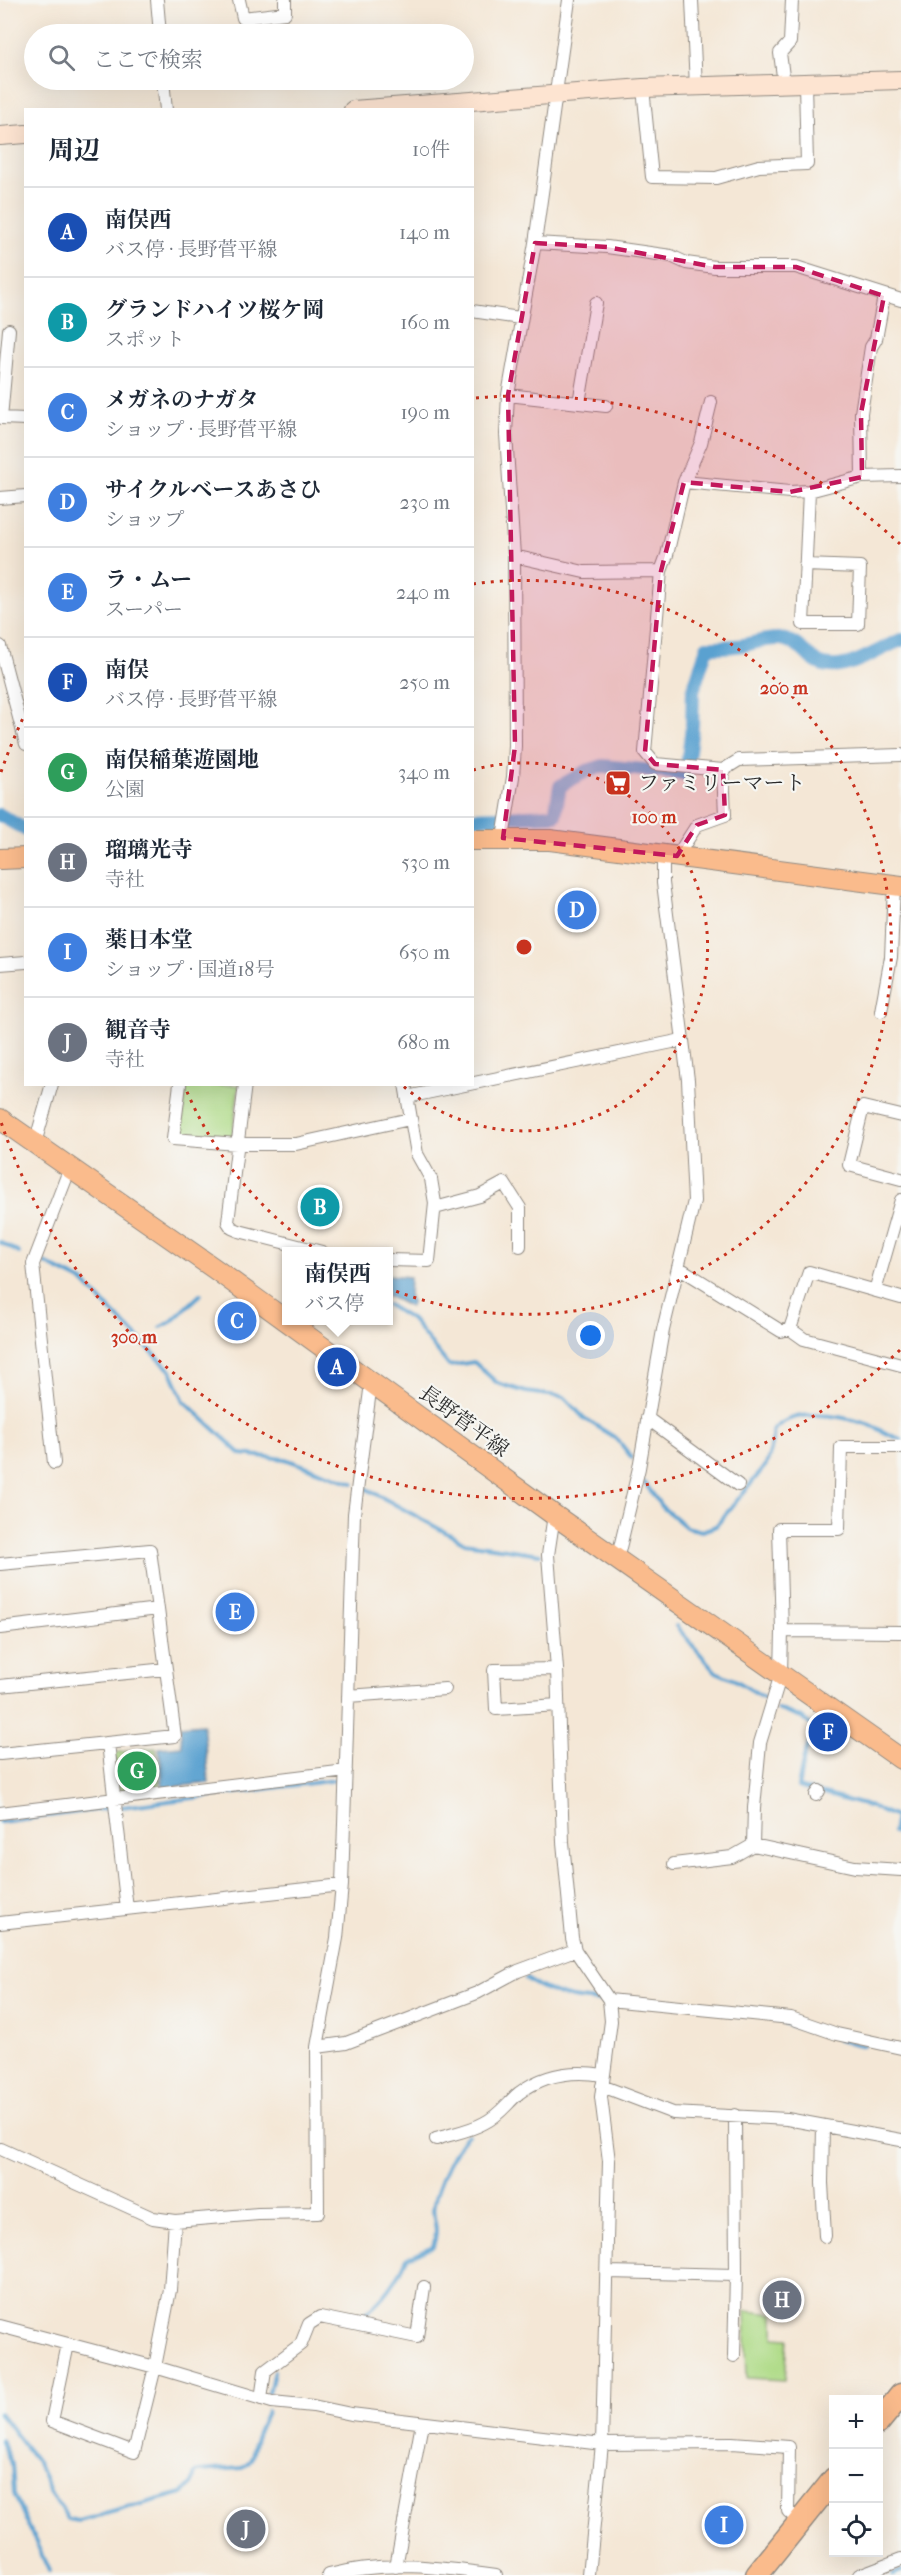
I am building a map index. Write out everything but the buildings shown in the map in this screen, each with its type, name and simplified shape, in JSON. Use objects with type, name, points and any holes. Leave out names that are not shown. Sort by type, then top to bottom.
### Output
[{"type":"highway","points":[[883,2418],[901,2395]]},
{"type":"highway","points":[[757,2575],[829,2486]]},
{"type":"main road","points":[[474,839],[506,824],[550,840],[898,885]]},
{"type":"main road","points":[[0,859],[24,858]]},
{"type":"main road","name":"長野菅平線","points":[[0,1119],[282,1316]]},
{"type":"main road","name":"長野菅平線","points":[[294,1325],[370,1383],[554,1515],[901,1759]]},
{"type":"street","points":[[157,0],[159,24]]},
{"type":"street","points":[[239,0],[243,18],[285,14],[285,0]]},
{"type":"street","points":[[506,824],[515,746],[514,556],[506,434],[508,395],[535,243],[569,0]]},
{"type":"street","points":[[692,0],[696,87]]},
{"type":"street","points":[[784,84],[780,53],[790,42],[792,0]]},
{"type":"street","points":[[378,108],[643,88],[901,80]]},
{"type":"street","points":[[643,88],[652,177],[716,178],[759,166],[807,164],[806,83]]},
{"type":"street","points":[[165,90],[166,108]]},
{"type":"street","points":[[0,136],[24,134]]},
{"type":"street","points":[[535,243],[607,247],[671,256],[686,263],[715,267],[796,267],[901,300]]},
{"type":"street","points":[[862,477],[861,413],[871,347],[876,339],[884,296]]},
{"type":"street","points":[[579,403],[596,303]]},
{"type":"street","points":[[474,311],[520,318]]},
{"type":"street","points":[[9,330],[1,418],[24,419]]},
{"type":"street","points":[[508,395],[606,406]]},
{"type":"street","points":[[711,402],[701,443],[684,482],[667,555],[661,571],[645,752],[655,764],[723,770],[740,760],[901,755]]},
{"type":"street","points":[[684,482],[790,492],[809,491],[862,477],[901,476]]},
{"type":"street","points":[[805,566],[860,567],[858,624],[803,624],[805,566],[809,491]]},
{"type":"street","points":[[0,498],[24,496]]},
{"type":"street","points":[[514,556],[584,572],[661,571]]},
{"type":"street","points":[[0,646],[24,736]]},
{"type":"street","points":[[617,1560],[635,1486],[663,1330],[694,1201],[688,1080],[682,1040],[681,1009],[663,883],[670,855],[697,825],[725,815],[723,770]]},
{"type":"street","points":[[881,1011],[891,957],[898,885]]},
{"type":"street","points":[[0,964],[24,962]]},
{"type":"street","points":[[474,1078],[682,1040]]},
{"type":"street","points":[[35,1143],[51,1086]]},
{"type":"street","points":[[180,1086],[173,1139],[237,1144],[296,1144],[410,1119]]},
{"type":"street","points":[[245,1086],[228,1222],[232,1228],[298,1247]]},
{"type":"street","points":[[393,1260],[429,1261],[435,1208],[430,1179],[417,1154],[406,1091],[433,1086]]},
{"type":"street","points":[[901,1116],[864,1107],[849,1165],[901,1179]]},
{"type":"street","points":[[54,1463],[33,1264],[70,1168]]},
{"type":"street","points":[[435,1208],[480,1196],[504,1183],[520,1208],[520,1246]]},
{"type":"street","points":[[875,1291],[901,1200]]},
{"type":"street","points":[[678,1267],[780,1331],[790,1329],[804,1340],[901,1365]]},
{"type":"street","points":[[790,1329],[809,1272],[901,1298]]},
{"type":"street","points":[[0,2152],[153,2218],[175,2221],[258,2214],[318,2213],[317,2048],[337,1938],[342,1885],[354,1514],[370,1383]]},
{"type":"street","points":[[647,1418],[738,1485]]},
{"type":"street","points":[[753,1845],[760,1743],[780,1674],[782,1631],[779,1529],[839,1529],[841,1447],[901,1447]]},
{"type":"street","points":[[554,1515],[549,1555],[557,1669],[563,1842],[572,1938],[575,1950],[609,2000],[611,2021],[602,2081],[609,2162],[602,2444],[588,2575]]},
{"type":"street","points":[[0,1564],[150,1550],[175,1736],[0,1754]]},
{"type":"street","points":[[0,1628],[158,1609]]},
{"type":"street","points":[[782,1631],[901,1632]]},
{"type":"street","points":[[0,1686],[166,1669]]},
{"type":"street","points":[[557,1669],[494,1670],[496,1708],[558,1706]]},
{"type":"street","points":[[348,1695],[445,1689]]},
{"type":"street","points":[[108,1743],[127,1909]]},
{"type":"street","points":[[0,1813],[346,1771]]},
{"type":"street","points":[[674,1864],[732,1857],[753,1845],[855,1867],[901,1870]]},
{"type":"street","points":[[0,1923],[342,1885]]},
{"type":"street","points":[[317,2048],[346,2043],[477,1993],[518,1971],[575,1950]]},
{"type":"street","points":[[609,2000],[791,2018],[837,2034],[901,2048]]},
{"type":"street","points":[[436,2139],[483,2124],[534,2083],[565,2073],[602,2081],[673,2113],[787,2119],[901,2140]]},
{"type":"street","points":[[734,2356],[735,2115]]},
{"type":"street","points":[[823,2126],[825,2236]]},
{"type":"street","points":[[68,2343],[52,2421],[134,2452],[155,2367],[170,2290],[175,2221]]},
{"type":"street","points":[[608,2272],[736,2275]]},
{"type":"street","points":[[261,2399],[265,2371],[301,2343],[309,2324],[320,2317],[417,2337],[424,2287]]},
{"type":"street","points":[[0,2326],[155,2367],[272,2402],[313,2406],[351,2415],[602,2444],[732,2443],[789,2447],[788,2511],[800,2522]]},
{"type":"street","points":[[396,2567],[422,2423]]},
{"type":"street","points":[[859,2575],[901,2559]]},
{"type":"street","points":[[329,2575],[364,2566],[449,2568],[496,2575]]},
{"type":"highlighted area","points":[[535,243],[607,247],[715,267],[796,267],[884,296],[861,413],[862,477],[790,492],[684,482],[661,571],[645,752],[655,764],[723,770],[725,815],[697,825],[677,856],[503,838],[515,746],[508,395]]},
{"type":"green space","points":[[187,1086],[239,1086],[232,1139],[180,1135]]},
{"type":"green space","points":[[156,1748],[160,1790],[118,1794],[114,1753]]},
{"type":"green space","points":[[745,2311],[774,2314],[774,2338],[788,2339],[785,2380],[747,2378]]},
{"type":"water","points":[[393,1275],[410,1277],[409,1298],[412,1303],[410,1307],[393,1298]]},
{"type":"water","points":[[203,1724],[209,1783],[163,1788],[159,1748],[182,1746],[180,1726]]},
{"type":"waterway","points":[[474,818],[555,815],[560,786],[587,771],[603,766],[686,774],[692,727],[693,691],[707,647],[725,647],[780,639],[793,643],[821,664],[832,666],[856,661],[901,640]]},
{"type":"waterway","points":[[0,815],[24,829]]},
{"type":"waterway","points":[[0,1242],[19,1253]]},
{"type":"waterway","points":[[45,1263],[83,1282],[171,1371],[184,1401],[241,1454],[285,1459],[353,1483]]},
{"type":"waterway","points":[[161,1327],[171,1322],[201,1294]]},
{"type":"waterway","points":[[393,1308],[412,1320],[449,1366],[474,1362],[497,1383],[526,1392],[564,1397],[584,1418],[617,1439],[632,1458]]},
{"type":"waterway","points":[[645,1483],[661,1506],[686,1527],[702,1531],[716,1526],[766,1465],[771,1450],[773,1431],[781,1423],[804,1416],[830,1416],[867,1424],[901,1439]]},
{"type":"waterway","points":[[365,1488],[465,1543],[540,1554]]},
{"type":"waterway","points":[[676,1626],[716,1672],[735,1680],[765,1698]]},
{"type":"waterway","points":[[777,1709],[802,1718],[815,1728],[804,1757],[798,1787],[875,1808],[896,1817],[893,1832],[901,1835]]},
{"type":"waterway","points":[[121,1807],[336,1780]]},
{"type":"waterway","points":[[0,1822],[109,1808]]},
{"type":"waterway","points":[[526,1979],[563,1996],[603,2001]]},
{"type":"waterway","points":[[784,2023],[811,2031]]},
{"type":"waterway","points":[[838,2040],[863,2046]]},
{"type":"waterway","points":[[365,2314],[390,2289],[407,2258],[433,2246],[436,2233],[433,2209],[436,2197],[452,2157],[468,2135]]},
{"type":"waterway","points":[[269,2393],[274,2371]]},
{"type":"waterway","points":[[0,2413],[38,2463],[50,2492],[68,2519],[79,2521],[182,2493],[192,2485],[195,2472],[242,2468],[251,2459],[256,2438],[267,2411]]},
{"type":"waterway","points":[[0,2440],[12,2464],[14,2494],[49,2571]]},
{"type":"waterway","points":[[893,2575],[901,2572]]},
{"type":"place","name":"ファミリーマート","points":[[618,783]]},
{"type":"place","name":"サイクルベースあさひ","points":[[577,910]]},
{"type":"place","name":"グランドハイツ桜ケ岡","points":[[320,1207]]},
{"type":"place","name":"メガネのナガタ","points":[[237,1321]]},
{"type":"place","name":"南俣西","points":[[337,1367]]},
{"type":"place","name":"ラ・ムー","points":[[235,1612]]},
{"type":"place","name":"南俣","points":[[828,1732]]},
{"type":"place","name":"南俣稲葉遊園地","points":[[137,1771]]},
{"type":"place","name":"瑠璃光寺","points":[[782,2300]]},
{"type":"place","name":"薬日本堂","points":[[724,2525]]},
{"type":"place","name":"観音寺","points":[[246,2529]]}]
